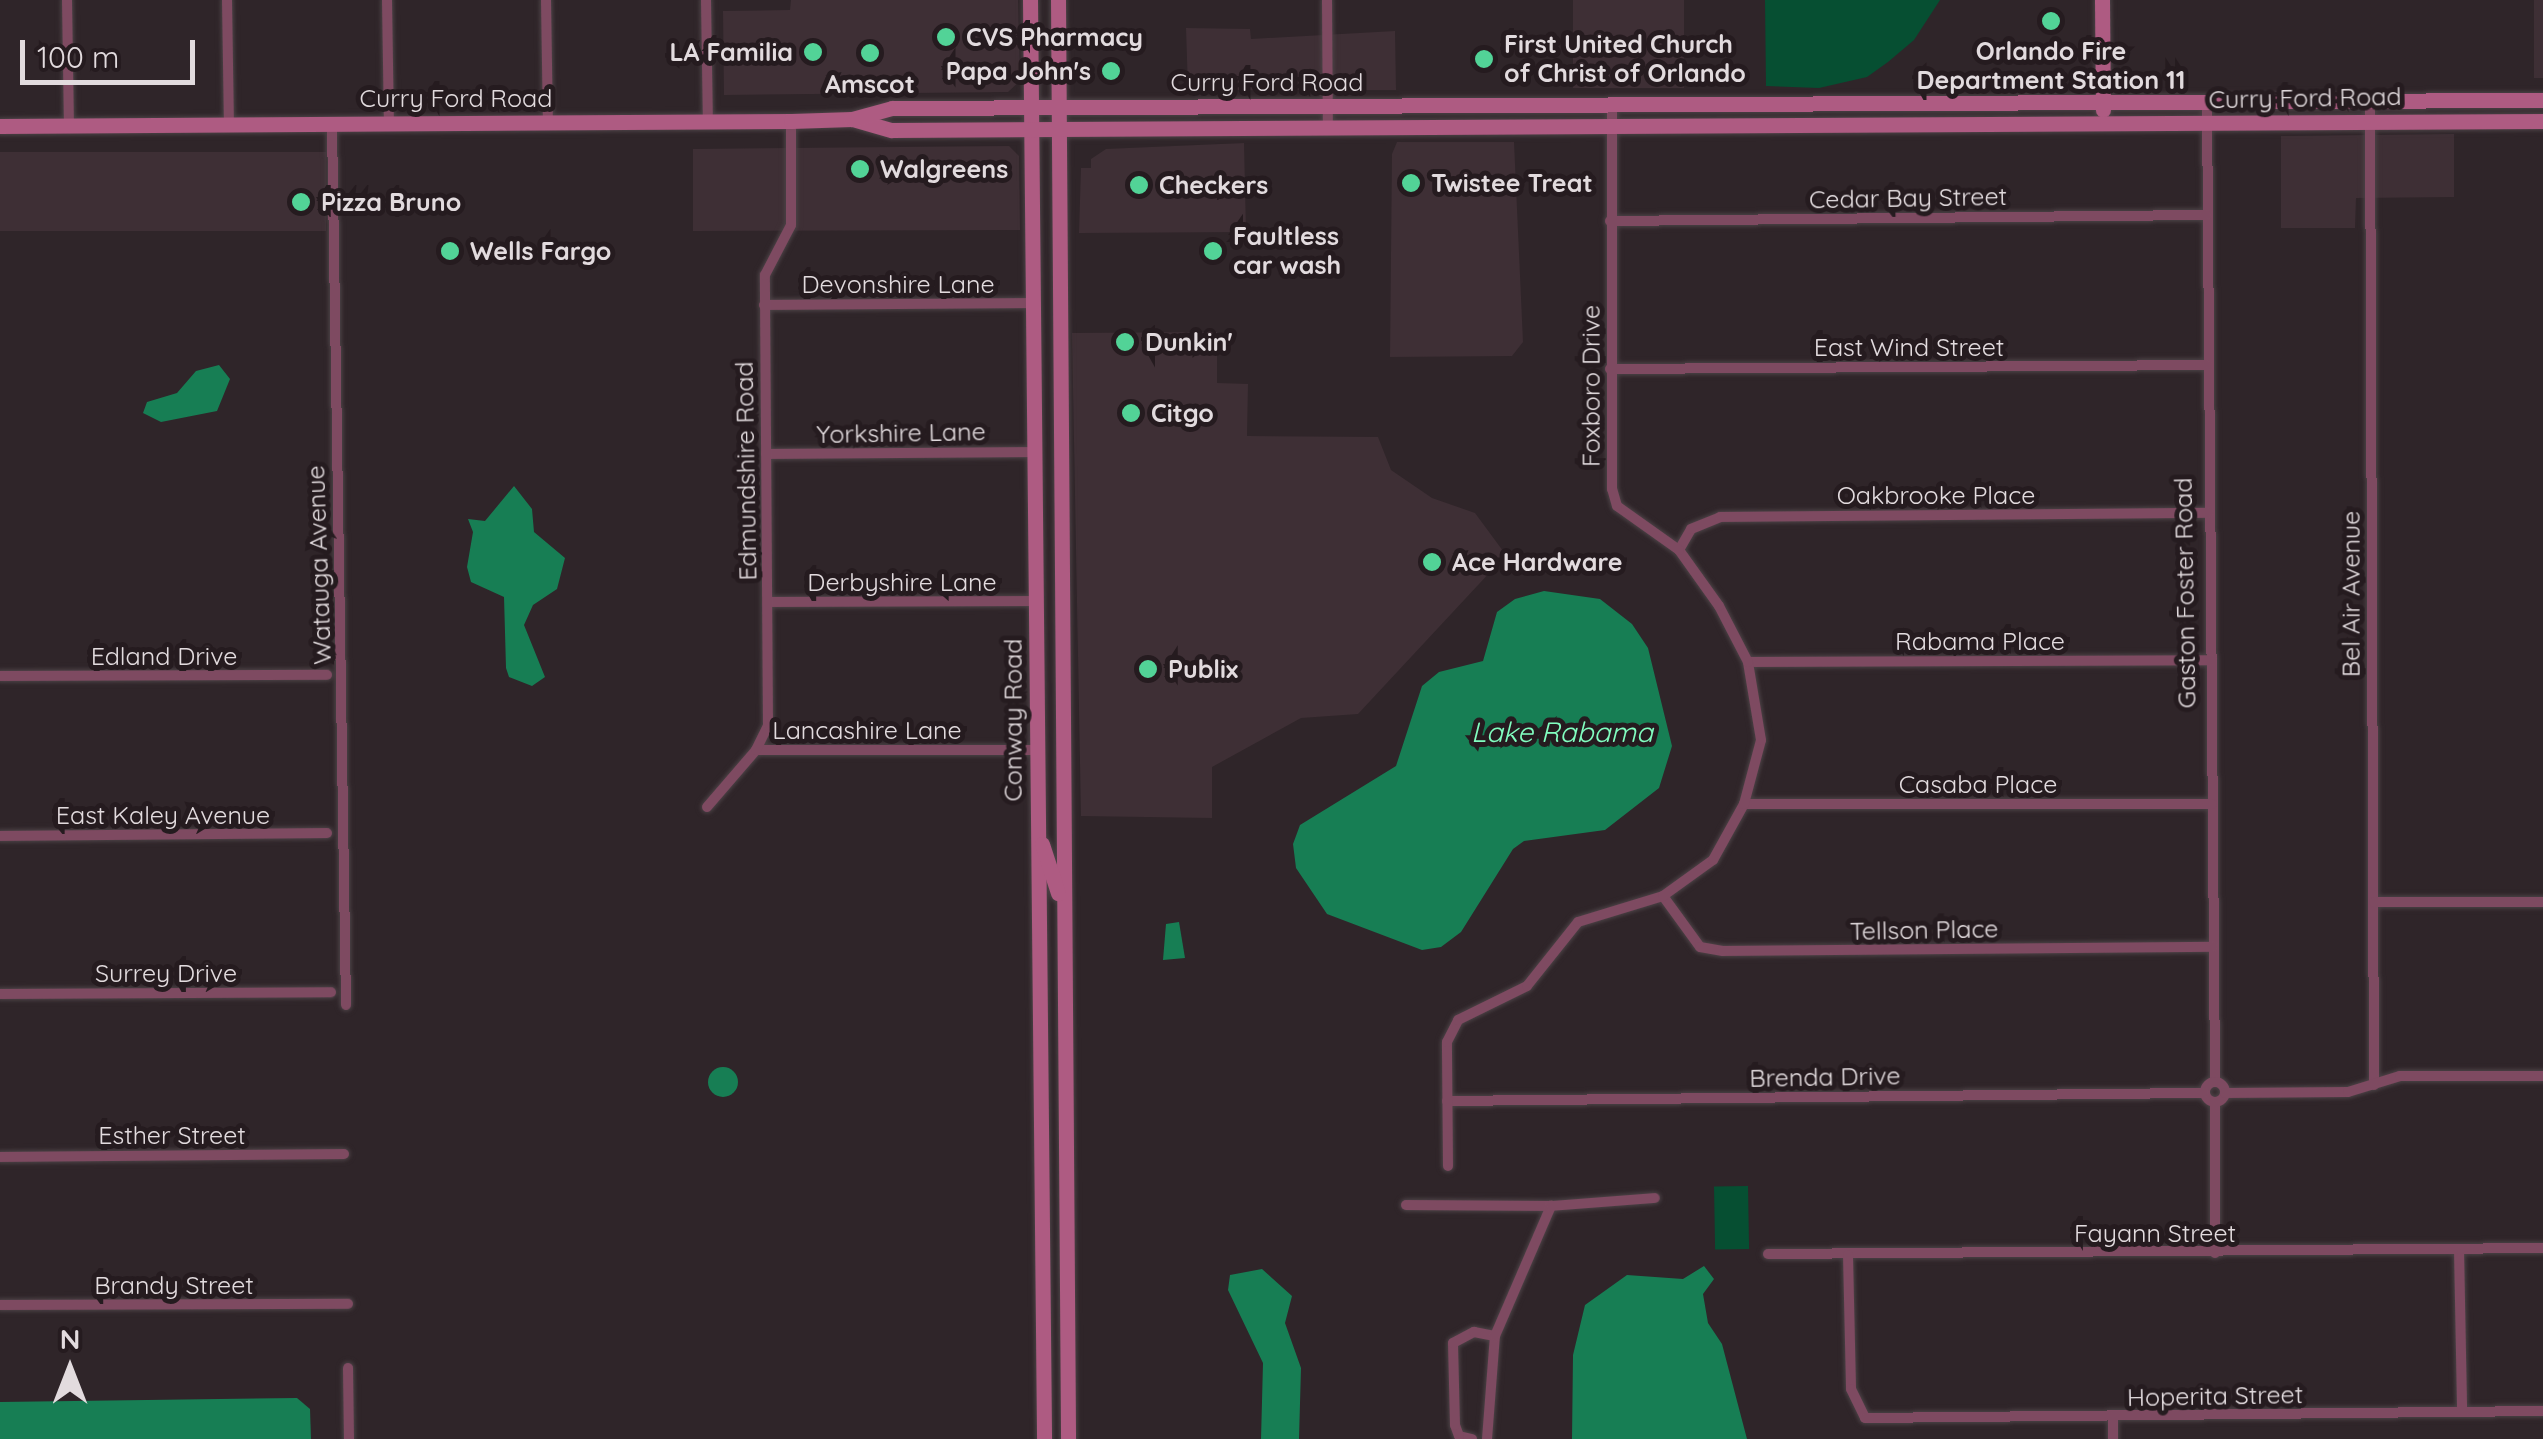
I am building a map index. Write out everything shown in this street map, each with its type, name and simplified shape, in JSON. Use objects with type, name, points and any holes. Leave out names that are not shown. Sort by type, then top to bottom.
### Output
[{"type":"main road","name":"Conway Road","points":[[1030,0],[1044,1439]]},
{"type":"main road","name":"Conway Road","points":[[1058,0],[1068,1439]]},
{"type":"main road","points":[[2102,0],[2103,124]]},
{"type":"main road","name":"Curry Ford Road","points":[[852,120],[892,108],[1612,108],[2543,100]]},
{"type":"main road","name":"Curry Ford Road","points":[[0,126],[852,120],[892,130],[2543,120]]},
{"type":"main road","points":[[1038,519],[1046,572],[1061,598]]},
{"type":"main road","points":[[1037,601],[1062,652]]},
{"type":"main road","points":[[1040,841],[1064,917]]},
{"type":"street","points":[[67,0],[69,126]]},
{"type":"street","points":[[227,0],[229,126]]},
{"type":"street","points":[[387,0],[388,124]]},
{"type":"street","points":[[546,0],[548,123]]},
{"type":"street","points":[[706,0],[708,122]]},
{"type":"street","points":[[1327,0],[1328,128]]},
{"type":"street","points":[[2509,101],[2509,121]]},
{"type":"street","name":"Bel Air Avenue","points":[[2370,102],[2374,1085]]},
{"type":"street","name":"Gaston Foster Road","points":[[2207,104],[2215,1082]]},
{"type":"street","name":"Curry Ford Road","points":[[1382,128],[1383,108]]},
{"type":"street","points":[[1584,108],[1584,128]]},
{"type":"street","name":"Foxboro Drive","points":[[1448,1166],[1447,1042],[1458,1020],[1527,986],[1578,922],[1663,896],[1713,860],[1744,804],[1761,740],[1748,662],[1679,550],[1618,506],[1610,368],[1612,108]]},
{"type":"street","name":"Edmundshire Road","points":[[707,807],[756,750],[768,725],[765,275],[792,225],[790,121]]},
{"type":"street","name":"Watauga Avenue","points":[[332,124],[346,1005]]},
{"type":"street","name":"Cedar Bay Street","points":[[1610,221],[2207,215]]},
{"type":"street","name":"Devonshire Lane","points":[[764,304],[1033,303]]},
{"type":"street","name":"East Wind Street","points":[[1610,368],[2208,365]]},
{"type":"street","name":"Yorkshire Lane","points":[[766,454],[1036,452]]},
{"type":"street","name":"Oakbrooke Place","points":[[1679,550],[1691,528],[1720,517],[2209,513]]},
{"type":"street","name":"Derbyshire Lane","points":[[768,602],[1037,601]]},
{"type":"street","name":"Rabama Place","points":[[1748,662],[2212,660]]},
{"type":"street","name":"Edland Drive","points":[[0,676],[328,675]]},
{"type":"street","name":"Lancashire Lane","points":[[756,750],[1038,750]]},
{"type":"street","name":"Casaba Place","points":[[1744,804],[2212,804]]},
{"type":"street","name":"East Kaley Avenue","points":[[0,836],[327,834]]},
{"type":"street","name":"Tellson Place","points":[[1663,896],[1700,947],[1723,952],[2213,947]]},
{"type":"street","points":[[2374,902],[2543,902]]},
{"type":"street","name":"Surrey Drive","points":[[0,994],[331,992]]},
{"type":"street","points":[[2215,1253],[2215,1103],[2225,1093],[2348,1092],[2400,1076],[2543,1076]]},
{"type":"street","points":[[2215,1103],[2204,1093],[2215,1082],[2225,1093]]},
{"type":"street","points":[[1041,1094],[1065,1092]]},
{"type":"street","name":"Brenda Drive","points":[[1447,1100],[2204,1093]]},
{"type":"street","name":"Esther Street","points":[[0,1156],[344,1154]]},
{"type":"street","points":[[1406,1205],[1550,1206],[1655,1198]]},
{"type":"street","points":[[1488,1439],[1495,1336],[1550,1206]]},
{"type":"street","name":"Fayann Street","points":[[1768,1254],[2543,1248]]},
{"type":"street","points":[[2459,1249],[2462,1411]]},
{"type":"street","name":"Hoperita Street","points":[[1848,1255],[1854,1405],[1866,1418],[1888,1421],[2543,1411]]},
{"type":"street","name":"Brandy Street","points":[[0,1306],[348,1304]]},
{"type":"street","points":[[1472,1439],[1459,1436],[1455,1425],[1453,1343],[1474,1332],[1495,1336]]},
{"type":"street","points":[[348,1368],[349,1439]]},
{"type":"street","points":[[2113,1418],[2113,1439]]},
{"type":"shaded area","points":[[791,0],[1018,0],[1020,81],[1008,92],[724,95],[723,11],[790,10]]},
{"type":"shaded area","points":[[1573,0],[1684,0],[1684,88],[1573,88]]},
{"type":"shaded area","points":[[1765,0],[1940,0],[1914,40],[1888,62],[1867,77],[1819,88],[1766,86]]},
{"type":"shaded area","points":[[2534,0],[2543,0],[2543,78],[2534,78]]},
{"type":"shaded area","points":[[1186,28],[1250,29],[1251,39],[1395,31],[1396,90],[1188,90]]},
{"type":"shaded area","points":[[2454,134],[2454,197],[2356,198],[2355,228],[2281,228],[2281,136]]},
{"type":"shaded area","points":[[1397,142],[1514,142],[1523,342],[1512,356],[1390,357],[1392,154]]},
{"type":"shaded area","points":[[1244,143],[1246,232],[1079,233],[1081,168],[1091,168],[1091,159],[1106,149]]},
{"type":"shaded area","points":[[1009,146],[1019,156],[1020,230],[693,231],[693,149]]},
{"type":"shaded area","points":[[0,152],[326,152],[326,231],[0,231]]},
{"type":"shaded area","points":[[1217,332],[1217,383],[1248,384],[1247,436],[1378,437],[1391,470],[1432,498],[1475,513],[1506,555],[1358,714],[1301,718],[1212,767],[1212,818],[1081,816],[1072,333]]},
{"type":"shaded area","points":[[1748,1186],[1749,1249],[1715,1250],[1714,1187]]},
{"type":"water","points":[[219,365],[230,379],[217,411],[161,422],[143,413],[147,402],[177,393],[196,371]]},
{"type":"water","points":[[514,486],[532,509],[534,532],[565,558],[557,589],[533,605],[524,625],[545,677],[532,686],[509,677],[506,668],[504,597],[471,582],[467,567],[473,532],[468,519],[485,521]]},
{"type":"water","name":"Lake Rabama","points":[[1544,591],[1600,599],[1632,624],[1648,648],[1672,746],[1659,788],[1605,830],[1524,841],[1513,849],[1461,932],[1441,947],[1422,950],[1327,914],[1296,868],[1293,844],[1300,825],[1396,766],[1422,686],[1439,672],[1483,661],[1497,612],[1515,599]]},
{"type":"water","points":[[1179,922],[1185,958],[1163,960],[1166,924]]},
{"type":"water","points":[[723,1067],[734,1071],[738,1082],[734,1093],[723,1097],[712,1093],[708,1082],[712,1071]]},
{"type":"water","points":[[1704,1266],[1714,1279],[1703,1294],[1708,1323],[1722,1344],[1747,1439],[1572,1439],[1573,1355],[1585,1305],[1627,1275],[1683,1279]]},
{"type":"water","points":[[1262,1269],[1292,1296],[1285,1323],[1301,1368],[1299,1439],[1261,1439],[1263,1363],[1228,1290],[1230,1275]]},
{"type":"water","points":[[297,1398],[310,1409],[311,1439],[0,1439],[0,1402]]},
{"type":"place","name":"Orlando Fire Department Station 11","points":[[2051,21]]},
{"type":"place","name":"CVS Pharmacy","points":[[946,37]]},
{"type":"place","name":"LA Familia","points":[[813,52]]},
{"type":"place","name":"Amscot","points":[[870,53]]},
{"type":"place","name":"First United Church of Christ of Orlando","points":[[1484,59]]},
{"type":"place","name":"Papa John's","points":[[1111,71]]},
{"type":"place","name":"Walgreens","points":[[860,169]]},
{"type":"place","name":"Twistee Treat","points":[[1411,183]]},
{"type":"place","name":"Checkers","points":[[1139,185]]},
{"type":"place","name":"Pizza Bruno","points":[[301,202]]},
{"type":"place","name":"Wells Fargo","points":[[450,251]]},
{"type":"place","name":"Faultless car wash","points":[[1213,251]]},
{"type":"place","name":"Dunkin'","points":[[1125,342]]},
{"type":"place","name":"Citgo","points":[[1131,413]]},
{"type":"place","name":"Ace Hardware","points":[[1432,562]]},
{"type":"place","name":"Publix","points":[[1148,669]]}]
